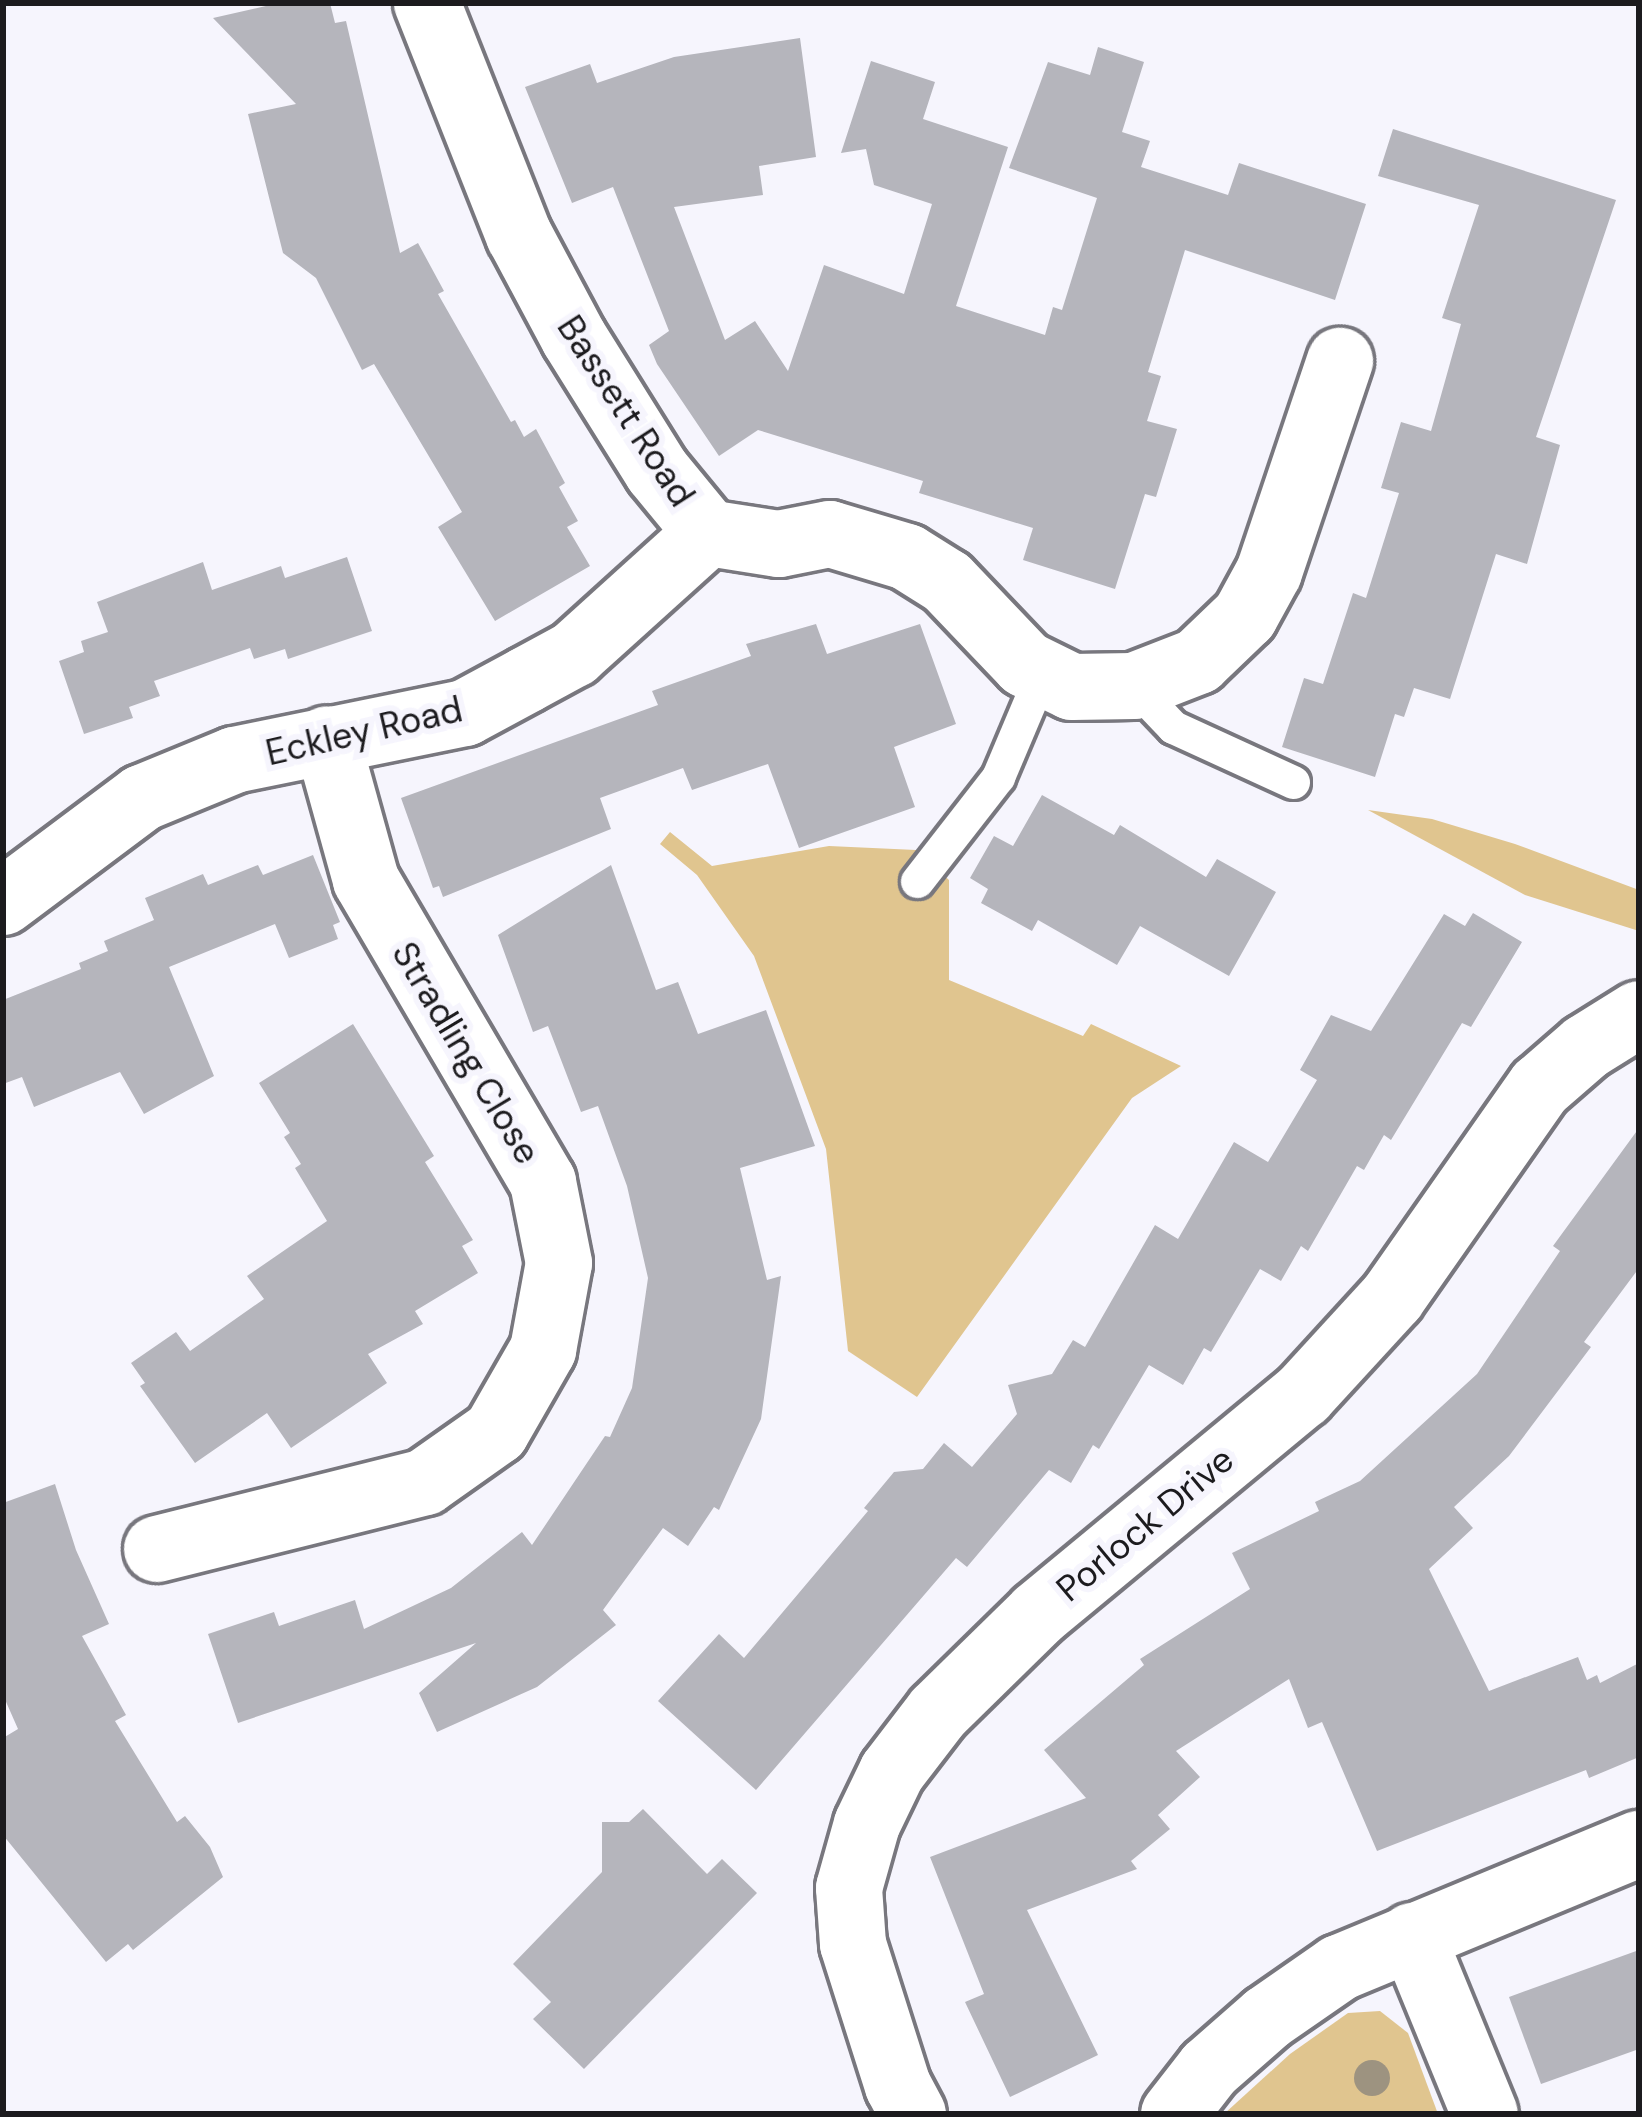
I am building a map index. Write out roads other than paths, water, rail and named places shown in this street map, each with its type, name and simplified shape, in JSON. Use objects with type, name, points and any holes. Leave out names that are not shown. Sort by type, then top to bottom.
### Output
[{"type":"street","name":"Bassett Road","points":[[443,7],[519,235],[574,338],[657,471],[709,533],[779,544],[830,534],[908,557],[946,582],[982,623],[1042,673],[1072,687],[1134,686],[1198,661],[1245,616],[1269,572],[1340,361]]},
{"type":"street","name":"Eckley Road","points":[[3,902],[142,798],[234,760],[464,712],[562,661],[646,594],[709,533]]},
{"type":"street","name":"Stradling Close","points":[[157,1549],[425,1482],[496,1432],[543,1350],[560,1263],[543,1182],[366,880],[327,739]]},
{"type":"street","name":"Porlock Drive","points":[[914,2114],[898,2086],[853,1944],[849,1888],[867,1824],[892,1772],[938,1712],[1038,1614],[1303,1395],[1392,1298],[1540,1087],[1586,1047],[1639,1014]]},
{"type":"street","points":[[1174,2114],[1209,2069],[1267,2018],[1339,1968],[1639,1844]]},
{"type":"street","points":[[1412,1936],[1485,2114]]},
{"type":"lane","points":[[917,881],[998,777],[1042,673]]},
{"type":"lane","points":[[1134,686],[1173,727],[1293,782]]}]
